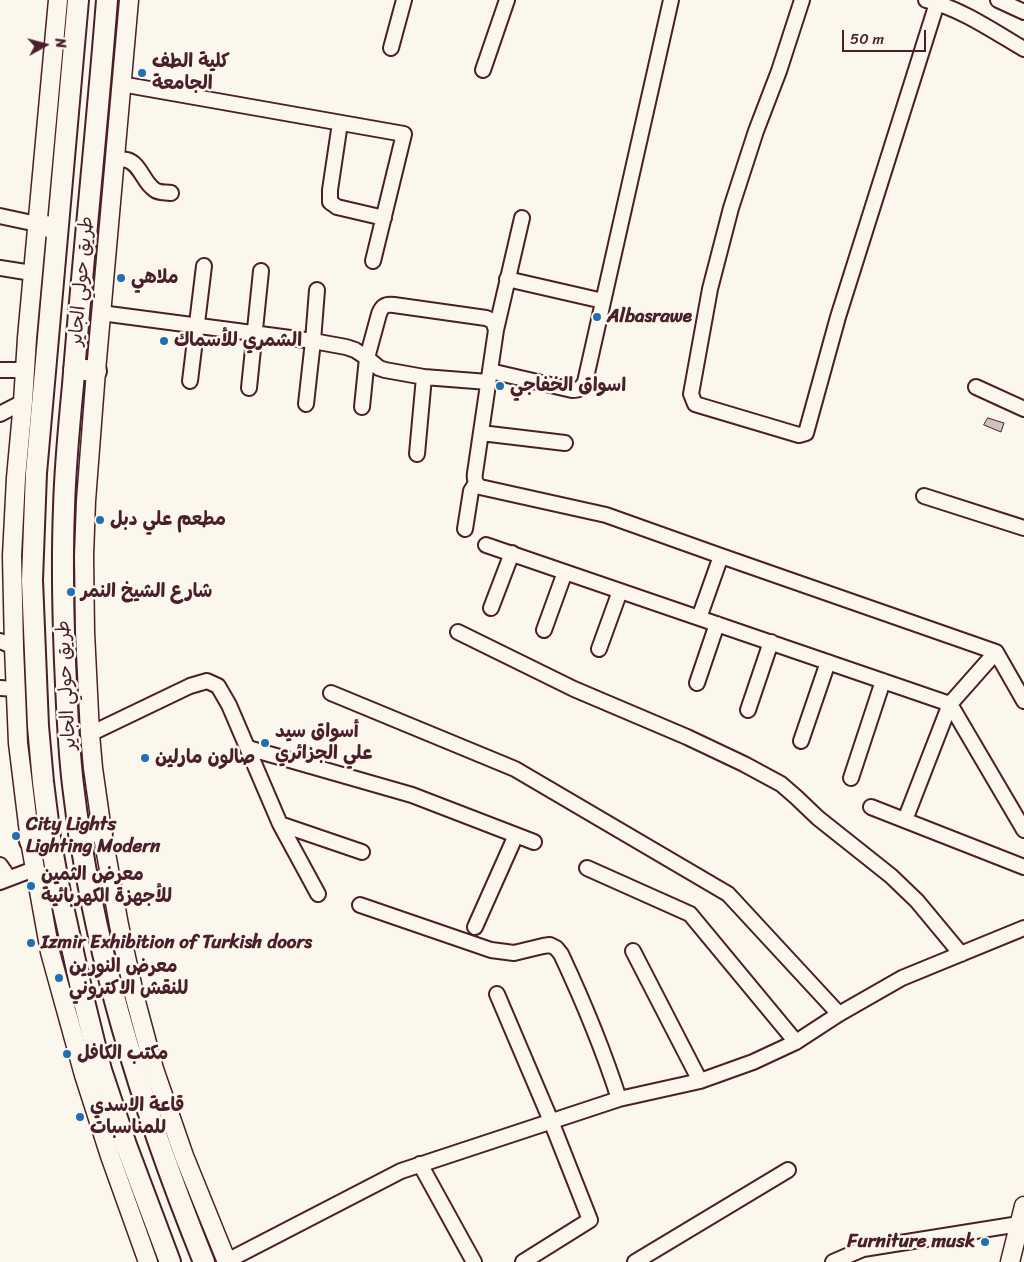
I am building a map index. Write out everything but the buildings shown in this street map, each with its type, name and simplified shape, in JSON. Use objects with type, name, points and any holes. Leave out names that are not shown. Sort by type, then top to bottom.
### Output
[{"type":"highway","name":"طريق حولي الجاير","points":[[78,0],[36,473],[32,580],[36,708],[50,838],[73,954],[101,1070],[126,1145],[170,1262]]},
{"type":"highway","name":"طريق حولي الجاير","points":[[107,0],[65,473],[62,579],[72,781],[79,834],[99,933],[132,1062],[166,1163],[204,1262]]},
{"type":"highway","points":[[37,224],[57,229]]},
{"type":"highway","points":[[74,369],[96,371]]},
{"type":"highway","points":[[34,646],[40,652],[49,654],[58,652],[65,646]]},
{"type":"highway","points":[[36,708],[43,702],[52,700],[60,702],[67,708]]},
{"type":"highway","points":[[79,834],[102,831]]},
{"type":"highway","points":[[30,841],[50,838]]},
{"type":"main road","points":[[58,0],[32,273],[16,478],[7,644],[8,688],[18,743],[34,869],[50,952],[84,1075],[110,1156],[148,1262]]},
{"type":"main road","points":[[129,0],[86,501],[84,556],[85,632],[90,734],[102,831],[119,925],[154,1069],[184,1156],[227,1262]]},
{"type":"main road","points":[[1010,1262],[1024,1206]]},
{"type":"street","points":[[391,48],[404,0]]},
{"type":"street","points":[[483,70],[507,0]]},
{"type":"street","points":[[101,313],[346,347],[355,350],[374,365],[385,370],[424,377],[489,376],[578,390],[585,382],[671,0]]},
{"type":"street","points":[[802,0],[731,208],[710,289],[691,394],[695,404],[799,435],[806,433],[838,317],[934,1],[970,18],[1024,50]]},
{"type":"street","points":[[998,0],[1024,12]]},
{"type":"street","points":[[121,84],[404,134],[373,261]]},
{"type":"street","points":[[340,122],[330,202],[337,207],[384,218]]},
{"type":"street","points":[[115,159],[128,160],[133,163],[150,186],[160,192],[170,193]]},
{"type":"street","points":[[0,216],[37,224]]},
{"type":"street","points":[[522,218],[496,330],[474,478],[480,487],[606,515],[996,652],[1024,701]]},
{"type":"street","points":[[190,381],[204,266]]},
{"type":"street","points":[[0,268],[32,273]]},
{"type":"street","points":[[249,388],[261,271]]},
{"type":"street","points":[[508,279],[603,301]]},
{"type":"street","points":[[306,404],[317,290]]},
{"type":"street","points":[[362,407],[367,358],[379,314],[384,305],[486,318],[493,321],[496,330]]},
{"type":"street","points":[[0,370],[24,370]]},
{"type":"street","points":[[417,454],[424,377]]},
{"type":"street","points":[[976,388],[1024,409]]},
{"type":"street","points":[[0,414],[23,402]]},
{"type":"street","points":[[480,433],[565,443]]},
{"type":"street","points":[[465,529],[471,491],[476,483]]},
{"type":"street","points":[[924,496],[1024,528]]},
{"type":"street","points":[[486,545],[950,704],[1024,830]]},
{"type":"street","points":[[491,608],[512,554]]},
{"type":"street","points":[[699,618],[721,556]]},
{"type":"street","points":[[544,630],[565,572]]},
{"type":"street","points":[[599,649],[620,591]]},
{"type":"street","points":[[697,683],[717,624]]},
{"type":"street","points":[[458,632],[574,689],[688,737],[782,784],[818,818],[891,876],[916,901],[961,954]]},
{"type":"street","points":[[748,710],[771,642]]},
{"type":"street","points":[[905,820],[950,704],[996,652]]},
{"type":"street","points":[[801,741],[828,662]]},
{"type":"street","points":[[90,734],[190,686],[207,680],[218,686],[248,748],[280,824],[318,894]]},
{"type":"street","points":[[851,778],[883,681]]},
{"type":"street","points":[[331,693],[515,769],[728,894],[839,1014]]},
{"type":"street","points":[[248,748],[412,795],[534,842]]},
{"type":"street","points":[[871,807],[1024,867]]},
{"type":"street","points":[[280,824],[362,852]]},
{"type":"street","points":[[476,927],[516,835]]},
{"type":"street","points":[[0,865],[5,880],[34,869]]},
{"type":"street","points":[[587,868],[690,914],[796,1042]]},
{"type":"street","points":[[360,904],[490,950],[514,953],[550,945],[556,948],[561,954],[590,1021],[609,1067],[619,1099]]},
{"type":"street","points":[[227,1262],[401,1171],[619,1099],[700,1081],[753,1062],[796,1042],[839,1014],[902,978],[1024,928]]},
{"type":"street","points":[[633,951],[700,1081]]},
{"type":"street","points":[[497,994],[551,1121],[590,1220],[523,1262]]},
{"type":"street","points":[[420,1164],[474,1262]]},
{"type":"street","points":[[635,1262],[788,1170]]},
{"type":"street","points":[[833,1262],[863,1249],[1019,1224]]},
{"type":"place","name":"كلية الطف الجامعة","points":[[142,73]]},
{"type":"place","name":"ملاهي","points":[[121,278]]},
{"type":"place","name":"Albasrawe","points":[[597,317]]},
{"type":"place","name":"الشمري للأسماك","points":[[164,341]]},
{"type":"place","name":"اسواق الخفاجي","points":[[500,386]]},
{"type":"place","name":"مطعم علي دبل","points":[[100,520]]},
{"type":"place","name":"شارع الشيخ النمر","points":[[71,592]]},
{"type":"place","name":"أسواق سيد علي الجزائري","points":[[265,743]]},
{"type":"place","name":"صالون مارلين","points":[[145,758]]},
{"type":"place","name":"City Lights Lighting Modern","points":[[16,836]]},
{"type":"place","name":"معرض الثمين للأجهزة الكهربائية","points":[[31,886]]},
{"type":"place","name":"Izmir Exhibition of Turkish doors","points":[[31,943]]},
{"type":"place","name":"معرض النورين للنقش الاكتروني","points":[[59,978]]},
{"type":"place","name":"مكتب الكافل","points":[[67,1054]]},
{"type":"place","name":"قاعة الاسدي للمناسبات","points":[[80,1117]]},
{"type":"place","name":"Furniture musk","points":[[985,1242]]}]
